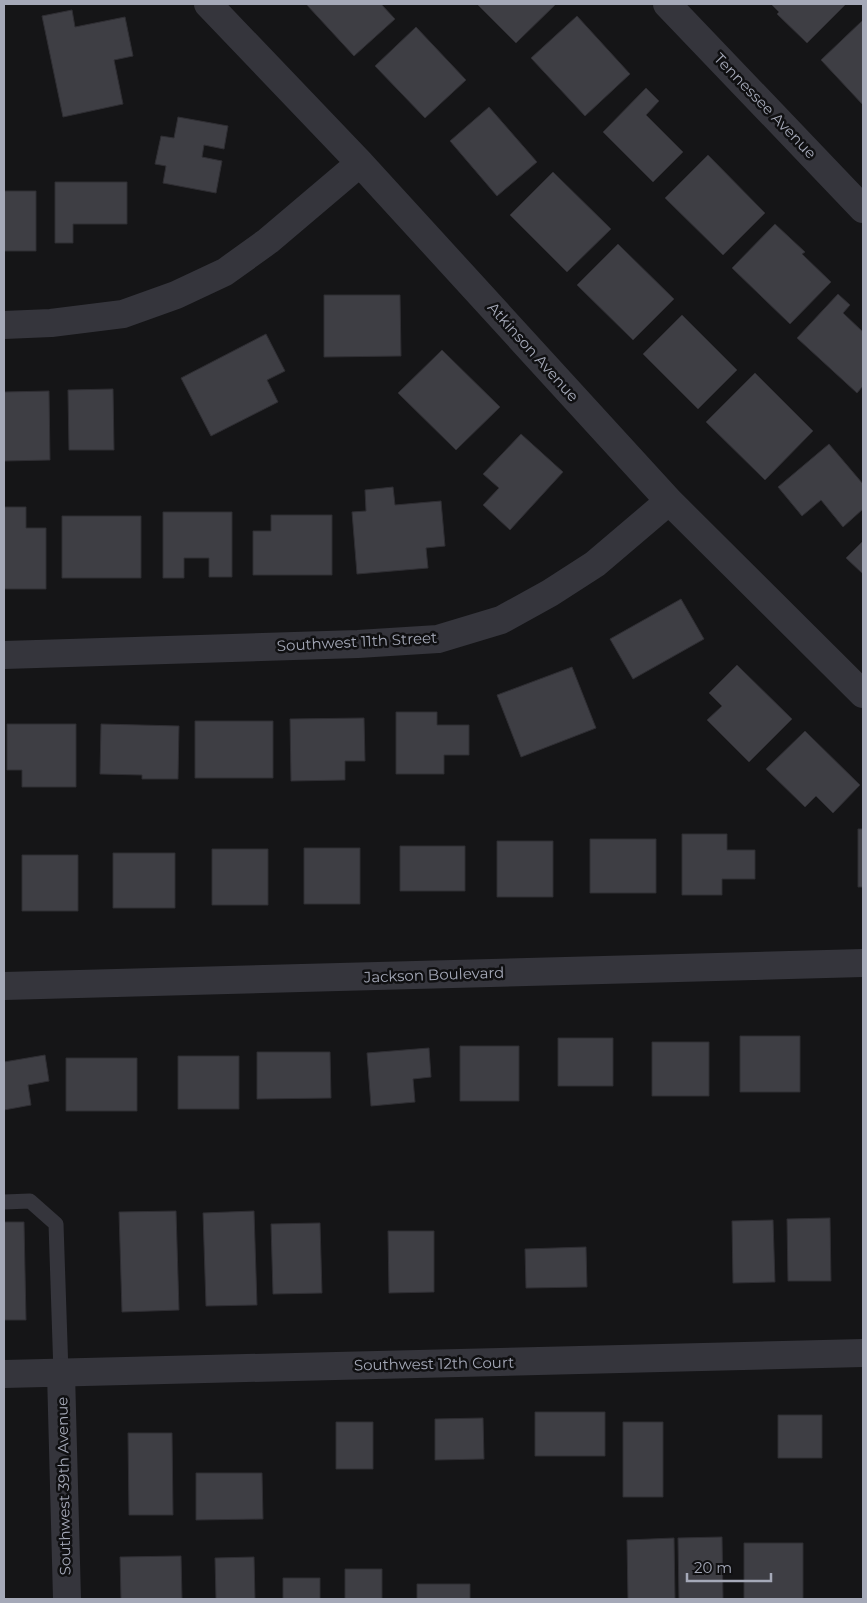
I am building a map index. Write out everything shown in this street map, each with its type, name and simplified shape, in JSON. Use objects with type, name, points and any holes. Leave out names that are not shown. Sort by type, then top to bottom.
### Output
[{"type":"street","name":"Atkinson Avenue","points":[[208,4],[360,163],[669,501],[863,694]]},
{"type":"street","name":"Tennessee Avenue","points":[[667,4],[863,209]]},
{"type":"street","points":[[4,326],[51,323],[123,314],[217,276],[268,241],[360,163]]},
{"type":"street","name":"Southwest 11th Street","points":[[4,655],[348,644],[438,639],[501,620],[550,593],[595,564],[669,501]]},
{"type":"street","name":"Jackson Boulevard","points":[[4,986],[863,963]]},
{"type":"street","name":"Southwest 12th Court","points":[[4,1374],[863,1353]]},
{"type":"street","name":"Southwest 39th Avenue","points":[[61,1373],[67,1599]]},
{"type":"lane","points":[[4,1202],[30,1201],[56,1224],[61,1373]]},
{"type":"building","points":[[306,4],[381,4],[395,19],[354,56]]},
{"type":"building","points":[[477,4],[556,4],[516,43]]},
{"type":"building","points":[[771,4],[846,4],[807,43],[777,14],[779,12]]},
{"type":"building","points":[[72,10],[75,27],[125,17],[133,56],[114,60],[123,104],[63,117],[42,16]]},
{"type":"building","points":[[577,16],[630,74],[585,116],[531,58]]},
{"type":"building","points":[[863,20],[863,105],[821,60]]},
{"type":"building","points":[[416,27],[466,80],[425,118],[375,66]]},
{"type":"building","points":[[646,88],[659,101],[646,115],[683,152],[653,182],[603,132]]},
{"type":"building","points":[[489,107],[537,162],[497,196],[450,141]]},
{"type":"building","points":[[178,117],[228,126],[224,149],[204,145],[202,157],[222,161],[216,193],[163,183],[166,166],[155,164],[161,136],[174,138]]},
{"type":"building","points":[[708,155],[765,213],[723,255],[665,198]]},
{"type":"building","points":[[553,172],[611,229],[567,272],[510,215]]},
{"type":"building","points":[[55,182],[127,182],[127,224],[73,224],[73,243],[55,243]]},
{"type":"building","points":[[4,191],[36,191],[36,251],[4,251]]},
{"type":"building","points":[[775,224],[805,252],[802,254],[831,282],[790,324],[732,268]]},
{"type":"building","points":[[618,244],[674,299],[633,340],[577,285]]},
{"type":"building","points":[[838,294],[850,305],[843,313],[863,332],[863,386],[857,393],[797,338]]},
{"type":"building","points":[[324,295],[400,295],[401,356],[324,357]]},
{"type":"building","points":[[682,315],[737,370],[698,409],[643,354]]},
{"type":"building","points":[[266,334],[285,371],[267,380],[278,402],[211,436],[181,378]]},
{"type":"building","points":[[442,350],[500,407],[456,450],[398,393]]},
{"type":"building","points":[[755,373],[813,431],[765,480],[706,422]]},
{"type":"building","points":[[113,389],[114,450],[69,450],[68,390]]},
{"type":"building","points":[[49,391],[50,460],[4,461],[4,392]]},
{"type":"building","points":[[521,434],[563,472],[510,530],[483,505],[499,488],[483,474]]},
{"type":"building","points":[[829,444],[863,484],[863,509],[843,527],[821,500],[802,516],[778,487]]},
{"type":"building","points":[[393,487],[395,505],[441,501],[445,546],[426,548],[428,568],[357,574],[352,512],[366,511],[365,490]]},
{"type":"building","points":[[4,507],[26,507],[26,528],[46,528],[46,589],[4,589]]},
{"type":"building","points":[[163,512],[232,512],[232,577],[209,577],[209,558],[184,558],[184,578],[163,578]]},
{"type":"building","points":[[271,515],[332,515],[332,575],[253,575],[253,531],[271,531]]},
{"type":"building","points":[[62,516],[141,516],[141,578],[62,578]]},
{"type":"building","points":[[863,541],[863,574],[846,558]]},
{"type":"building","points":[[681,599],[704,639],[633,679],[610,639]]},
{"type":"building","points":[[737,665],[792,719],[749,762],[707,720],[722,706],[709,693]]},
{"type":"building","points":[[572,667],[596,728],[521,757],[497,695]]},
{"type":"building","points":[[396,712],[437,712],[437,725],[469,725],[469,755],[444,755],[444,774],[396,774]]},
{"type":"building","points":[[364,718],[365,761],[345,761],[345,780],[291,781],[290,719]]},
{"type":"building","points":[[195,721],[273,721],[273,778],[195,778]]},
{"type":"building","points":[[7,724],[76,724],[76,787],[22,787],[22,770],[7,770]]},
{"type":"building","points":[[101,724],[179,726],[178,779],[142,779],[142,775],[100,774]]},
{"type":"building","points":[[805,731],[860,785],[833,813],[816,796],[805,807],[766,769]]},
{"type":"building","points":[[858,829],[863,829],[863,887],[858,887]]},
{"type":"building","points":[[682,834],[727,834],[727,850],[755,850],[755,879],[722,879],[722,895],[682,895]]},
{"type":"building","points":[[590,839],[656,839],[656,893],[590,893]]},
{"type":"building","points":[[497,841],[553,841],[553,897],[497,897]]},
{"type":"building","points":[[400,846],[465,846],[465,891],[400,891]]},
{"type":"building","points":[[304,848],[360,848],[360,904],[304,904]]},
{"type":"building","points":[[212,849],[268,849],[268,905],[212,905]]},
{"type":"building","points":[[113,853],[175,853],[175,908],[113,908]]},
{"type":"building","points":[[22,855],[78,855],[78,911],[22,911]]},
{"type":"building","points":[[740,1036],[800,1036],[800,1092],[740,1092]]},
{"type":"building","points":[[558,1038],[613,1038],[613,1086],[558,1086]]},
{"type":"building","points":[[652,1042],[709,1042],[709,1096],[652,1096]]},
{"type":"building","points":[[460,1046],[519,1046],[519,1101],[460,1101]]},
{"type":"building","points":[[429,1048],[431,1077],[413,1079],[415,1102],[371,1106],[367,1053]]},
{"type":"building","points":[[257,1052],[330,1052],[331,1098],[257,1099]]},
{"type":"building","points":[[45,1055],[49,1081],[28,1085],[31,1105],[4,1110],[4,1062]]},
{"type":"building","points":[[178,1056],[239,1056],[239,1109],[178,1109]]},
{"type":"building","points":[[66,1058],[137,1058],[137,1111],[66,1111]]},
{"type":"building","points":[[176,1211],[179,1310],[122,1312],[119,1212]]},
{"type":"building","points":[[254,1211],[257,1305],[206,1306],[203,1213]]},
{"type":"building","points":[[830,1218],[831,1281],[788,1281],[787,1219]]},
{"type":"building","points":[[773,1220],[775,1282],[733,1283],[732,1221]]},
{"type":"building","points":[[4,1222],[24,1222],[26,1320],[4,1320]]},
{"type":"building","points":[[320,1223],[322,1293],[273,1294],[271,1224]]},
{"type":"building","points":[[388,1231],[434,1231],[434,1292],[389,1293]]},
{"type":"building","points":[[586,1247],[587,1287],[526,1288],[525,1249]]},
{"type":"building","points":[[535,1412],[605,1412],[605,1456],[535,1456]]},
{"type":"building","points":[[778,1415],[822,1415],[822,1458],[778,1458]]},
{"type":"building","points":[[483,1418],[484,1459],[435,1460],[435,1419]]},
{"type":"building","points":[[336,1422],[373,1422],[373,1469],[336,1469]]},
{"type":"building","points":[[623,1422],[663,1422],[663,1497],[623,1497]]},
{"type":"building","points":[[128,1433],[172,1433],[173,1515],[129,1515]]},
{"type":"building","points":[[196,1473],[262,1473],[263,1519],[196,1520]]},
{"type":"building","points":[[722,1537],[723,1599],[679,1599],[678,1538]]},
{"type":"building","points":[[674,1538],[675,1599],[628,1599],[627,1540]]},
{"type":"building","points":[[744,1543],[803,1543],[803,1599],[744,1599]]},
{"type":"building","points":[[181,1556],[182,1599],[121,1599],[120,1557]]},
{"type":"building","points":[[254,1557],[255,1599],[216,1599],[215,1558]]},
{"type":"building","points":[[345,1569],[382,1569],[382,1599],[345,1599]]},
{"type":"building","points":[[283,1578],[320,1578],[320,1599],[283,1599]]},
{"type":"building","points":[[417,1584],[470,1584],[470,1599],[417,1599]]}]
